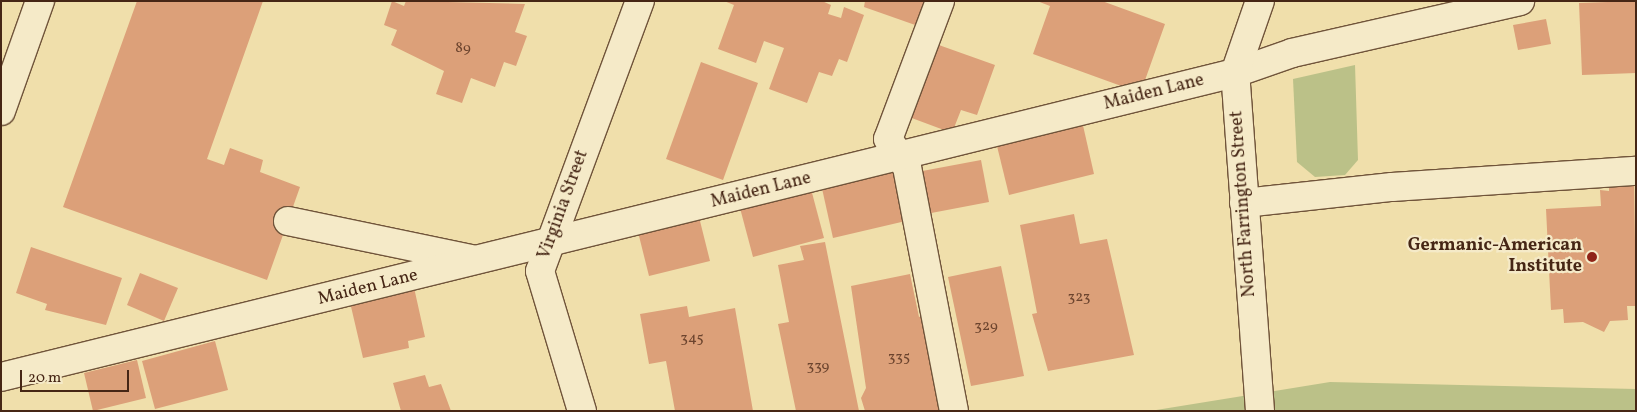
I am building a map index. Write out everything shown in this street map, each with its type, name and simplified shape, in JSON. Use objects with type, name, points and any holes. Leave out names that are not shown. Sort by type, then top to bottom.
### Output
[{"type":"street","points":[[1,111],[40,1]]},
{"type":"street","name":"Virginia Street","points":[[582,411],[540,271],[640,1]]},
{"type":"street","points":[[940,1],[888,139],[907,167],[954,411]]},
{"type":"street","name":"North Farrington Street","points":[[1260,1],[1235,73],[1260,411]]},
{"type":"street","name":"Maiden Lane","points":[[1,377],[1235,73],[1292,53],[1520,1]]},
{"type":"street","points":[[1244,203],[1392,187],[1636,171]]},
{"type":"street","points":[[288,222],[479,260]]},
{"type":"green space","points":[[1355,65],[1358,160],[1345,175],[1315,177],[1297,162],[1293,79]]},
{"type":"green space","points":[[1330,382],[1636,389],[1636,411],[1150,411]]},
{"type":"building","points":[[137,1],[263,1],[207,159],[224,165],[230,148],[263,160],[260,172],[300,187],[267,280],[63,207]]},
{"type":"building","points":[[392,1],[404,6],[406,1],[525,4],[515,32],[527,36],[516,66],[504,62],[495,87],[471,78],[462,103],[436,94],[444,71],[391,45],[397,30],[384,25]]},
{"type":"building","points":[[724,1],[822,1],[831,5],[828,14],[841,18],[844,7],[864,15],[847,62],[839,59],[832,76],[819,72],[807,103],[769,89],[784,48],[764,41],[756,63],[718,49],[734,5]]},
{"type":"building","points":[[865,1],[927,1],[918,26],[864,7]]},
{"type":"building","points":[[1037,1],[1102,1],[1165,24],[1144,83],[1124,87],[1033,54],[1050,6]]},
{"type":"building","points":[[1636,1],[1636,73],[1582,75],[1579,3]]},
{"type":"building","points":[[1546,19],[1551,44],[1518,50],[1513,25]]},
{"type":"building","points":[[936,44],[995,65],[977,115],[961,110],[952,133],[909,117]]},
{"type":"building","points":[[701,62],[758,83],[723,180],[666,159]]},
{"type":"building","points":[[1082,121],[1094,174],[1009,195],[996,142]]},
{"type":"building","points":[[981,160],[989,202],[926,214],[917,172]]},
{"type":"building","points":[[898,167],[910,220],[833,238],[821,184]]},
{"type":"building","name":"Germanic-American Institute","points":[[1634,178],[1636,306],[1627,306],[1628,320],[1610,321],[1604,332],[1583,322],[1564,323],[1563,309],[1551,310],[1546,209],[1601,206],[1600,190],[1609,191],[1609,179]]},
{"type":"building","points":[[811,189],[824,238],[753,257],[740,208]]},
{"type":"building","points":[[698,213],[710,261],[649,276],[637,228]]},
{"type":"building","points":[[1074,214],[1080,244],[1107,239],[1134,355],[1048,371],[1032,314],[1037,313],[1020,225]]},
{"type":"building","points":[[825,242],[859,411],[796,411],[778,324],[789,322],[778,265],[804,260],[800,246]]},
{"type":"building","points":[[31,247],[122,278],[106,325],[45,310],[47,304],[16,293]]},
{"type":"building","points":[[1001,266],[1024,376],[971,386],[948,277]]},
{"type":"building","points":[[140,273],[178,288],[164,321],[127,305]]},
{"type":"building","points":[[910,274],[919,317],[928,315],[941,411],[865,411],[861,398],[866,388],[851,286]]},
{"type":"building","points":[[413,283],[425,337],[408,341],[409,348],[363,358],[349,298]]},
{"type":"building","points":[[687,306],[689,317],[735,308],[753,411],[675,411],[666,361],[649,364],[640,314]]},
{"type":"building","points":[[215,341],[228,390],[155,409],[142,361]]},
{"type":"building","points":[[137,360],[146,398],[93,411],[84,373]]},
{"type":"building","points":[[425,375],[429,387],[441,384],[451,411],[401,411],[393,383]]},
{"type":"place","name":"Germanic-American Institute","points":[[1592,257]]}]
